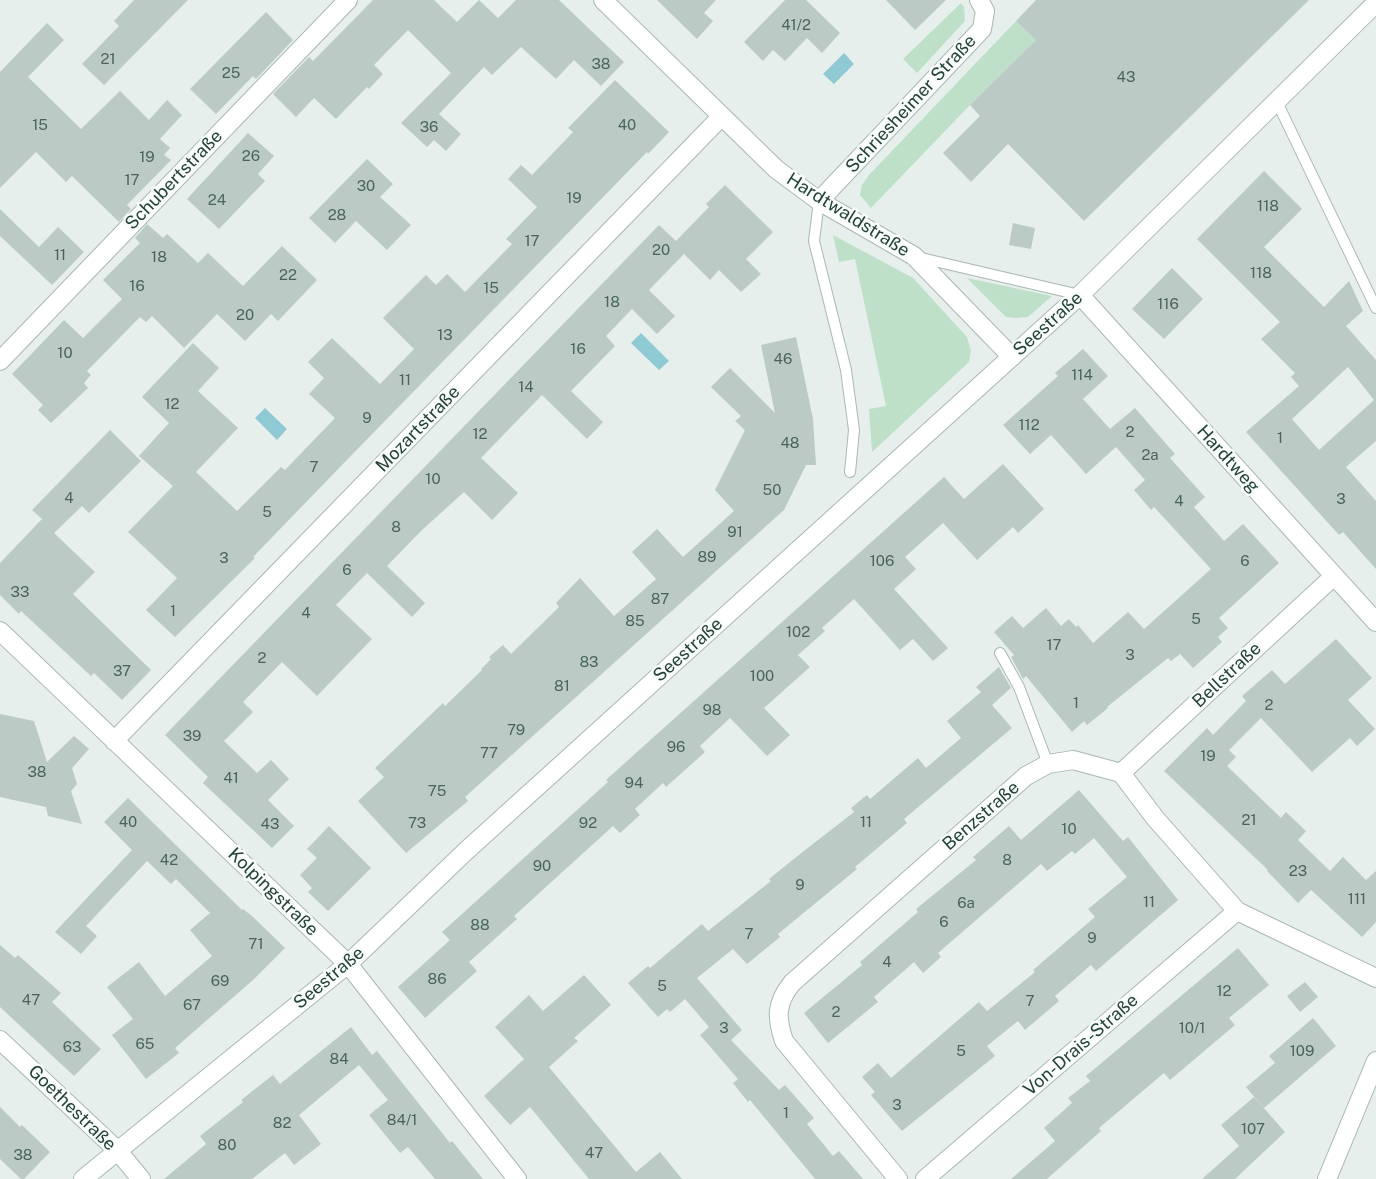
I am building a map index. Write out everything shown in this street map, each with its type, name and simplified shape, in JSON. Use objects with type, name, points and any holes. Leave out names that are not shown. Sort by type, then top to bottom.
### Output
[{"type":"street","name":"Schubertstraße","points":[[0,361],[348,0]]},
{"type":"street","name":"Hardtwaldstraße","points":[[603,0],[776,169],[819,201],[914,256],[1012,357]]},
{"type":"street","name":"Schriesheimer Straße","points":[[819,201],[982,29],[985,11],[979,0]]},
{"type":"street","name":"Seestraße","points":[[83,1179],[348,964],[466,851],[1080,295],[1376,3]]},
{"type":"street","name":"Mozartstraße","points":[[114,741],[722,117]]},
{"type":"street","name":"Hardtweg","points":[[1080,295],[1376,622]]},
{"type":"street","name":"Bellstraße","points":[[1121,773],[1334,576]]},
{"type":"street","name":"Kolpingstraße","points":[[0,631],[348,964],[517,1179]]},
{"type":"street","name":"Benzstraße","points":[[898,1179],[784,1041],[779,1026],[778,1010],[781,996],[792,983],[1026,776],[1048,764],[1073,760],[1121,773]]},
{"type":"street","points":[[1121,773],[1155,818],[1237,911],[1376,978]]},
{"type":"street","name":"Von-Drais-Straße","points":[[925,1179],[1237,911]]},
{"type":"street","name":"Goethestraße","points":[[0,1040],[117,1150],[141,1179]]},
{"type":"street","points":[[1327,1179],[1376,1061]]},
{"type":"lane","points":[[1277,102],[1376,308]]},
{"type":"lane","points":[[819,201],[814,241],[846,370],[854,430],[850,472]]},
{"type":"lane","points":[[914,256],[1080,295]]},
{"type":"lane","points":[[1000,653],[1019,687],[1048,764]]},
{"type":"green space","points":[[961,3],[964,7],[965,21],[917,73],[903,59]]},
{"type":"green space","points":[[1016,21],[1036,40],[871,208],[860,195],[862,185],[869,175]]},
{"type":"green space","points":[[833,235],[913,278],[967,337],[971,351],[969,362],[872,452],[869,409],[886,406],[855,259],[839,262]]},
{"type":"green space","points":[[967,278],[1052,296],[1028,317],[1006,317]]},
{"type":"water","points":[[844,53],[854,64],[834,84],[823,74]]},
{"type":"water","points":[[641,333],[669,361],[659,370],[631,343]]},
{"type":"water","points":[[265,408],[287,429],[277,440],[255,418]]},
{"type":"building","points":[[134,0],[188,0],[104,85],[82,64],[119,26],[114,21]]},
{"type":"building","points":[[373,0],[434,0],[457,22],[479,0],[498,18],[516,0],[559,0],[624,62],[601,86],[574,60],[556,79],[521,47],[492,75],[484,67],[439,114],[461,134],[446,151],[434,140],[427,147],[401,123],[451,73],[408,30],[374,65],[383,74],[336,119],[314,98],[296,117],[273,94],[309,57],[313,61]]},
{"type":"building","points":[[657,0],[716,0],[704,13],[713,21],[697,39]]},
{"type":"building","points":[[785,0],[806,0],[840,33],[822,53],[807,38],[785,61],[773,50],[763,61],[744,42]]},
{"type":"building","points":[[886,0],[946,0],[915,30]]},
{"type":"building","points":[[1036,0],[1309,0],[1084,221],[1008,144],[971,182],[943,153],[980,116],[970,105],[1036,40],[1016,21]]},
{"type":"building","points":[[266,12],[293,40],[256,79],[253,76],[216,114],[190,89]]},
{"type":"building","points":[[47,23],[64,40],[28,77],[81,129],[120,91],[149,120],[167,100],[182,115],[160,139],[170,148],[164,155],[171,160],[127,205],[131,209],[119,222],[72,176],[66,182],[36,152],[0,188],[0,72]]},
{"type":"building","points":[[615,80],[669,132],[342,465],[253,557],[255,558],[175,637],[146,610],[177,578],[128,532],[173,486],[139,456],[169,423],[142,397],[193,343],[219,368],[198,391],[238,428],[196,472],[237,511],[281,467],[285,470],[335,418],[309,394],[324,378],[308,362],[332,338],[380,384],[414,349],[383,318],[426,275],[436,285],[447,274],[465,292],[512,244],[506,239],[537,207],[508,179],[521,165],[532,175],[573,132],[568,128]]},
{"type":"building","points":[[248,133],[274,156],[258,174],[265,181],[219,229],[187,199]]},
{"type":"building","points":[[367,159],[393,184],[380,197],[411,225],[387,250],[356,221],[335,243],[309,218]]},
{"type":"building","points":[[1264,171],[1302,209],[1264,247],[1324,307],[1349,281],[1363,311],[1346,326],[1376,360],[1376,441],[1346,467],[1376,501],[1376,569],[1343,532],[1339,535],[1246,432],[1299,386],[1291,377],[1295,373],[1261,339],[1280,322],[1197,239]],"holes":[[[1348,367],[1374,400],[1319,450],[1292,419]]]},
{"type":"building","points":[[725,185],[773,232],[746,259],[761,274],[741,292],[719,270],[710,280],[684,254],[649,290],[675,316],[657,334],[632,309],[606,336],[615,346],[571,391],[603,422],[587,439],[542,395],[481,458],[518,493],[492,520],[464,492],[387,566],[425,603],[412,617],[367,573],[336,605],[372,639],[317,696],[282,662],[243,702],[253,712],[224,741],[257,773],[271,760],[289,779],[268,800],[294,826],[272,848],[203,783],[208,777],[165,735],[659,225],[676,241],[709,207],[706,204]]},
{"type":"building","points":[[0,209],[39,247],[58,227],[84,252],[52,285],[0,236]]},
{"type":"building","points":[[1013,223],[1035,228],[1031,249],[1009,245]]},
{"type":"building","points":[[147,224],[163,238],[167,234],[198,263],[208,253],[243,286],[282,246],[317,280],[278,321],[271,314],[245,341],[217,314],[184,348],[152,316],[146,322],[140,317],[87,371],[91,375],[84,383],[88,388],[51,423],[38,410],[43,405],[12,374],[64,320],[83,338],[122,299],[103,280],[140,243],[135,238]]},
{"type":"building","points":[[1172,268],[1203,299],[1164,339],[1132,309]]},
{"type":"building","points":[[796,337],[813,419],[816,465],[806,465],[784,510],[465,797],[468,801],[406,853],[358,801],[384,777],[375,768],[443,703],[445,706],[482,670],[491,659],[489,657],[503,645],[511,654],[559,607],[556,603],[580,578],[614,616],[656,579],[632,552],[657,529],[683,557],[734,511],[715,490],[745,430],[735,421],[741,416],[711,387],[730,368],[775,413],[761,345]]},
{"type":"building","points":[[1083,349],[1108,376],[1083,399],[1110,429],[1135,408],[1175,454],[1170,458],[1205,497],[1194,507],[1224,541],[1243,524],[1279,563],[1219,618],[1228,628],[1218,637],[1222,642],[1193,668],[1180,654],[1171,661],[1168,658],[1087,725],[1084,721],[1072,732],[1026,676],[1023,679],[1011,657],[1014,655],[994,632],[1012,616],[1023,628],[1046,608],[1061,626],[1069,619],[1076,627],[1078,625],[1093,643],[1128,612],[1144,629],[1211,569],[1154,507],[1151,510],[1134,490],[1145,480],[1116,447],[1086,474],[1051,435],[1030,454],[1003,425],[1058,376],[1055,373]]},
{"type":"building","points":[[110,430],[141,461],[89,513],[82,506],[54,533],[95,572],[73,594],[151,670],[122,700],[94,673],[91,676],[21,611],[19,614],[0,595],[0,563],[42,519],[32,510]]},
{"type":"building","points":[[1003,464],[1044,509],[1018,533],[1013,527],[977,560],[943,523],[905,557],[916,569],[894,589],[948,648],[933,661],[913,639],[900,650],[854,599],[822,628],[825,631],[798,655],[810,667],[764,708],[790,735],[767,756],[730,718],[700,746],[705,752],[666,787],[663,783],[635,809],[640,815],[620,833],[613,826],[514,916],[517,919],[469,962],[477,971],[425,1018],[398,987],[450,940],[442,932],[608,782],[606,780],[944,477],[964,499]]},
{"type":"building","points":[[1336,639],[1372,678],[1348,700],[1375,729],[1357,746],[1350,738],[1312,772],[1261,718],[1229,750],[1236,757],[1227,766],[1281,818],[1286,812],[1306,831],[1298,840],[1330,871],[1343,857],[1366,880],[1376,871],[1376,922],[1362,937],[1311,890],[1298,903],[1268,870],[1164,771],[1207,728],[1213,735],[1246,701],[1242,696],[1272,670],[1285,684]]},
{"type":"building","points":[[999,667],[1011,688],[992,705],[1012,728],[904,819],[907,823],[855,867],[857,869],[778,934],[780,937],[747,964],[733,949],[697,978],[742,1030],[731,1040],[779,1090],[785,1085],[814,1118],[807,1124],[833,1156],[839,1151],[863,1179],[815,1179],[750,1100],[748,1102],[733,1083],[738,1079],[700,1035],[709,1027],[685,999],[670,1012],[667,1009],[658,1017],[628,983],[648,966],[650,968],[702,924],[708,931],[854,812],[851,808],[867,795],[870,799],[918,758],[926,768],[961,738],[947,721],[981,692],[976,687]]},
{"type":"building","points":[[0,714],[34,721],[47,762],[74,736],[89,749],[72,768],[77,784],[71,791],[82,824],[48,816],[46,807],[0,797]]},
{"type":"building","points":[[1079,790],[1123,841],[1128,837],[1178,900],[1096,971],[1091,965],[1055,996],[1059,1001],[1025,1030],[1018,1021],[987,1046],[995,1056],[902,1131],[871,1095],[875,1092],[862,1077],[878,1063],[891,1078],[979,1002],[987,1011],[1035,972],[1033,970],[1095,917],[1088,909],[1127,877],[1094,838],[1075,854],[1072,851],[1047,871],[1041,864],[938,953],[941,957],[923,973],[914,962],[874,997],[878,1002],[828,1043],[804,1013],[862,965],[860,962],[918,912],[916,909],[976,860],[973,857],[1009,826],[1021,840]]},
{"type":"building","points":[[128,798],[242,910],[252,916],[285,948],[253,980],[175,1048],[179,1053],[146,1079],[112,1035],[133,1019],[107,987],[139,962],[165,996],[212,956],[190,930],[210,913],[176,879],[171,884],[147,861],[86,926],[97,936],[81,954],[55,932],[132,850],[104,822]]},
{"type":"building","points":[[329,826],[371,868],[328,911],[308,892],[312,888],[300,875],[317,858],[307,849]]},
{"type":"building","points":[[0,945],[15,958],[18,955],[61,993],[52,1002],[101,1049],[74,1076],[0,1007]]},
{"type":"building","points":[[1238,948],[1269,985],[1229,1018],[1235,1025],[1170,1080],[1164,1073],[1099,1128],[1101,1131],[1047,1179],[1011,1179],[1055,1141],[1044,1128],[1072,1103],[1068,1098],[1090,1081],[1086,1076]]},
{"type":"building","points":[[584,975],[611,1005],[574,1038],[578,1041],[549,1067],[636,1172],[660,1152],[682,1179],[589,1179],[530,1107],[510,1125],[484,1096],[524,1059],[495,1027],[529,995],[543,1011]]},
{"type":"building","points":[[1305,982],[1318,997],[1300,1012],[1287,996]]},
{"type":"building","points":[[1313,1018],[1336,1046],[1264,1108],[1246,1087],[1275,1063],[1269,1056]]},
{"type":"building","points":[[351,1027],[372,1055],[377,1051],[450,1143],[452,1141],[483,1179],[435,1179],[408,1147],[400,1153],[369,1115],[388,1100],[359,1065],[299,1115],[321,1144],[294,1165],[285,1153],[252,1179],[164,1179],[206,1144],[200,1136],[243,1102],[241,1100],[273,1075],[280,1084]]},
{"type":"building","points":[[1254,1097],[1285,1132],[1235,1179],[1202,1179],[1239,1146],[1221,1125]]},
{"type":"building","points":[[0,1107],[50,1152],[24,1179],[21,1179],[0,1159]]}]
